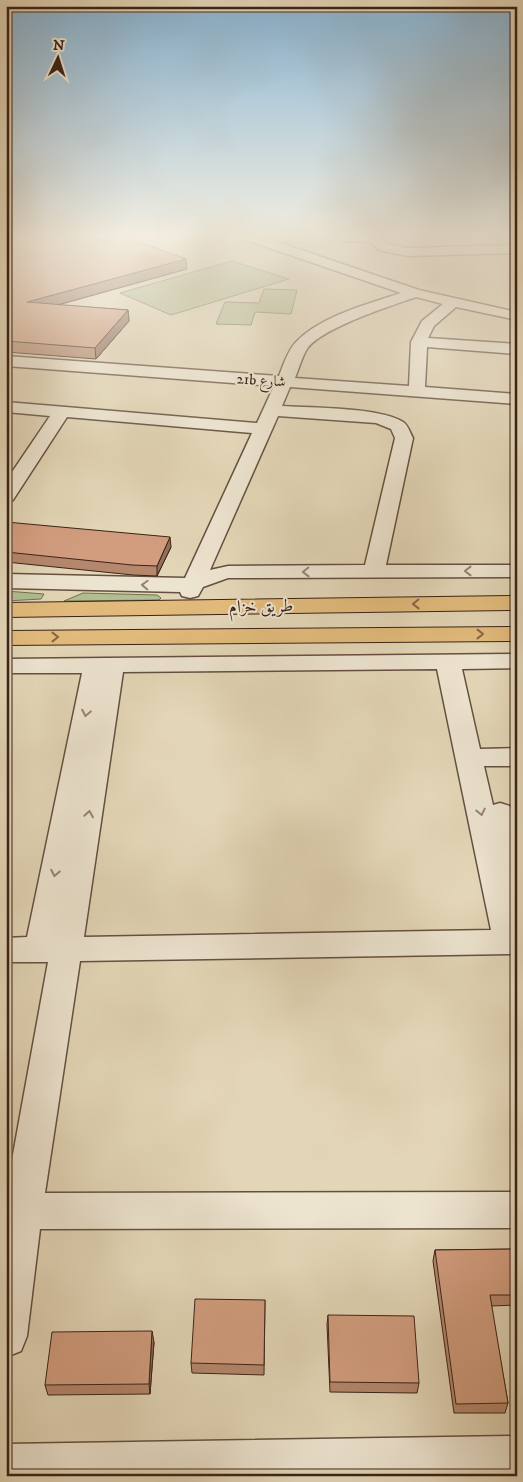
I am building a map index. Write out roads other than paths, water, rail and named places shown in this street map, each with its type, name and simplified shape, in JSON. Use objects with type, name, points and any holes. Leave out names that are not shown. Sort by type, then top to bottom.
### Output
[{"type":"main road","name":"طريق خزام","points":[[6,610],[517,603]]},
{"type":"main road","points":[[212,636],[241,627],[358,623],[368,620],[372,615],[372,605]]},
{"type":"main road","name":"طريق خزام","points":[[6,638],[517,634]]},
{"type":"street","points":[[186,607],[193,583],[301,345],[321,329],[376,306]]},
{"type":"street","points":[[417,391],[419,342],[427,324],[448,306]]},
{"type":"street","points":[[468,306],[517,316]]},
{"type":"street","points":[[419,342],[517,349]]},
{"type":"street","name":"21b شارع","points":[[6,361],[517,399]]},
{"type":"street","points":[[6,407],[263,428]]},
{"type":"street","points":[[272,410],[379,418],[398,426],[403,433],[404,438],[374,571]]},
{"type":"street","points":[[6,496],[62,412]]},
{"type":"street","points":[[6,581],[176,586],[193,583],[210,576],[228,572],[517,571]]},
{"type":"street","points":[[38,610],[90,583]]},
{"type":"street","points":[[6,666],[517,661]]},
{"type":"street","points":[[6,950],[513,942],[478,758],[457,662]]},
{"type":"street","points":[[6,1336],[15,1211],[54,949],[104,665]]},
{"type":"street","points":[[478,758],[517,757]]},
{"type":"street","points":[[478,758],[517,888]]},
{"type":"street","points":[[15,1211],[517,1210]]},
{"type":"street","points":[[6,1467],[517,1459]]}]
